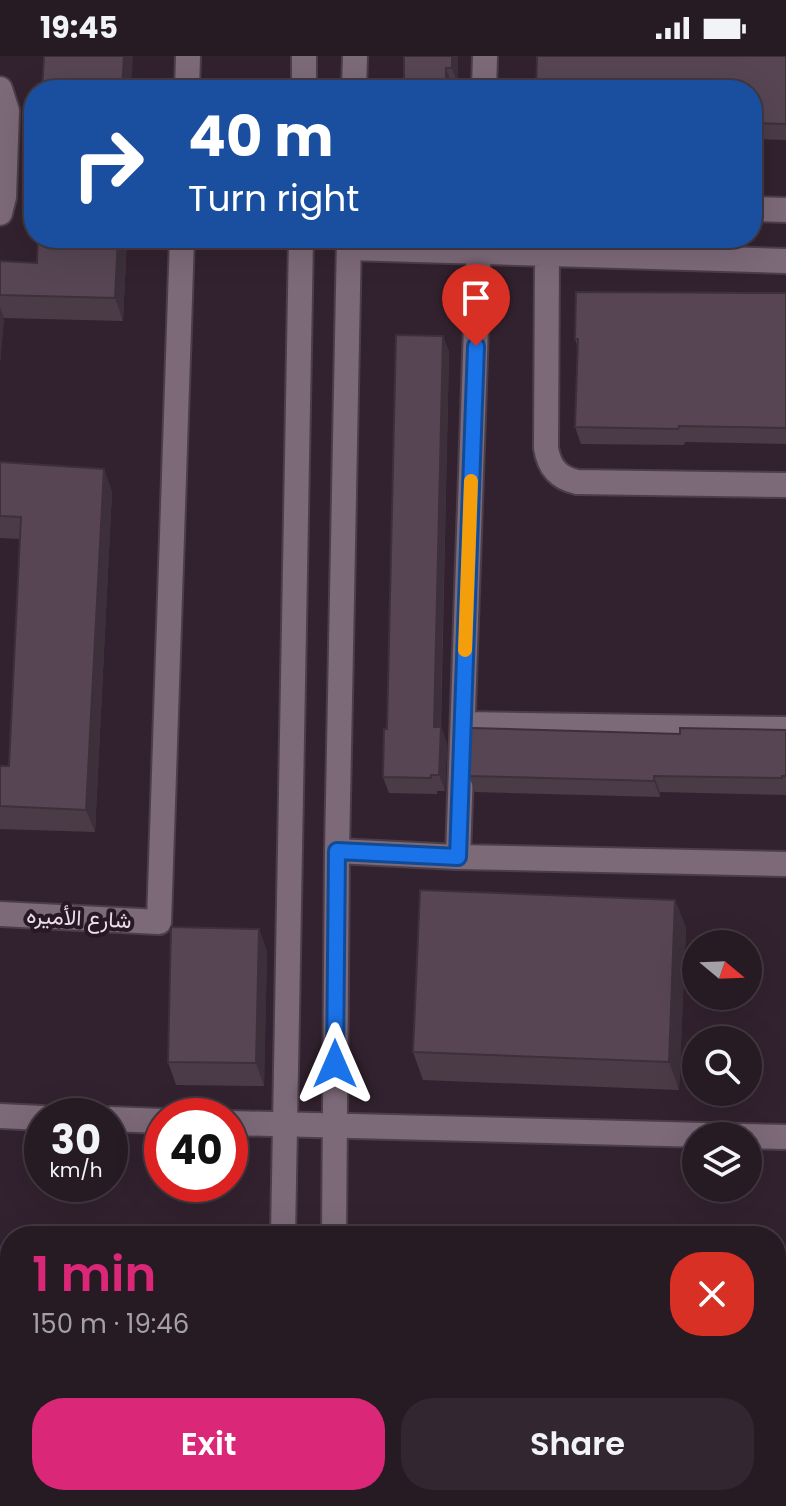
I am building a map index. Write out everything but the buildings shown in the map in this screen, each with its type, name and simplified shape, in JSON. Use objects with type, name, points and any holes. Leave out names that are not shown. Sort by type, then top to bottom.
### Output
[{"type":"street","points":[[187,80],[188,56]]},
{"type":"street","points":[[304,56],[304,80]]},
{"type":"street","points":[[354,80],[355,56]]},
{"type":"street","points":[[484,80],[485,56]]},
{"type":"street","points":[[0,89],[7,111],[4,197],[0,213]]},
{"type":"street","points":[[762,209],[786,210]]},
{"type":"street","name":"شارع الأميره","points":[[0,914],[159,922],[182,248]]},
{"type":"street","points":[[283,1226],[301,248]]},
{"type":"street","points":[[334,1226],[337,851],[349,248]]},
{"type":"street","points":[[458,857],[479,248]]},
{"type":"street","points":[[504,248],[547,253],[786,261]]},
{"type":"street","points":[[547,253],[546,448],[547,458],[558,475],[577,482],[786,485]]},
{"type":"street","points":[[463,724],[786,729]]},
{"type":"street","points":[[337,851],[458,857],[786,864]]},
{"type":"street","points":[[0,1116],[24,1117]]},
{"type":"street","points":[[248,1123],[786,1137]]},
{"type":"slow traffic","points":[[465,650],[471,481]]},
{"type":"route","points":[[335,1064],[337,851],[458,857],[476,346]]}]
